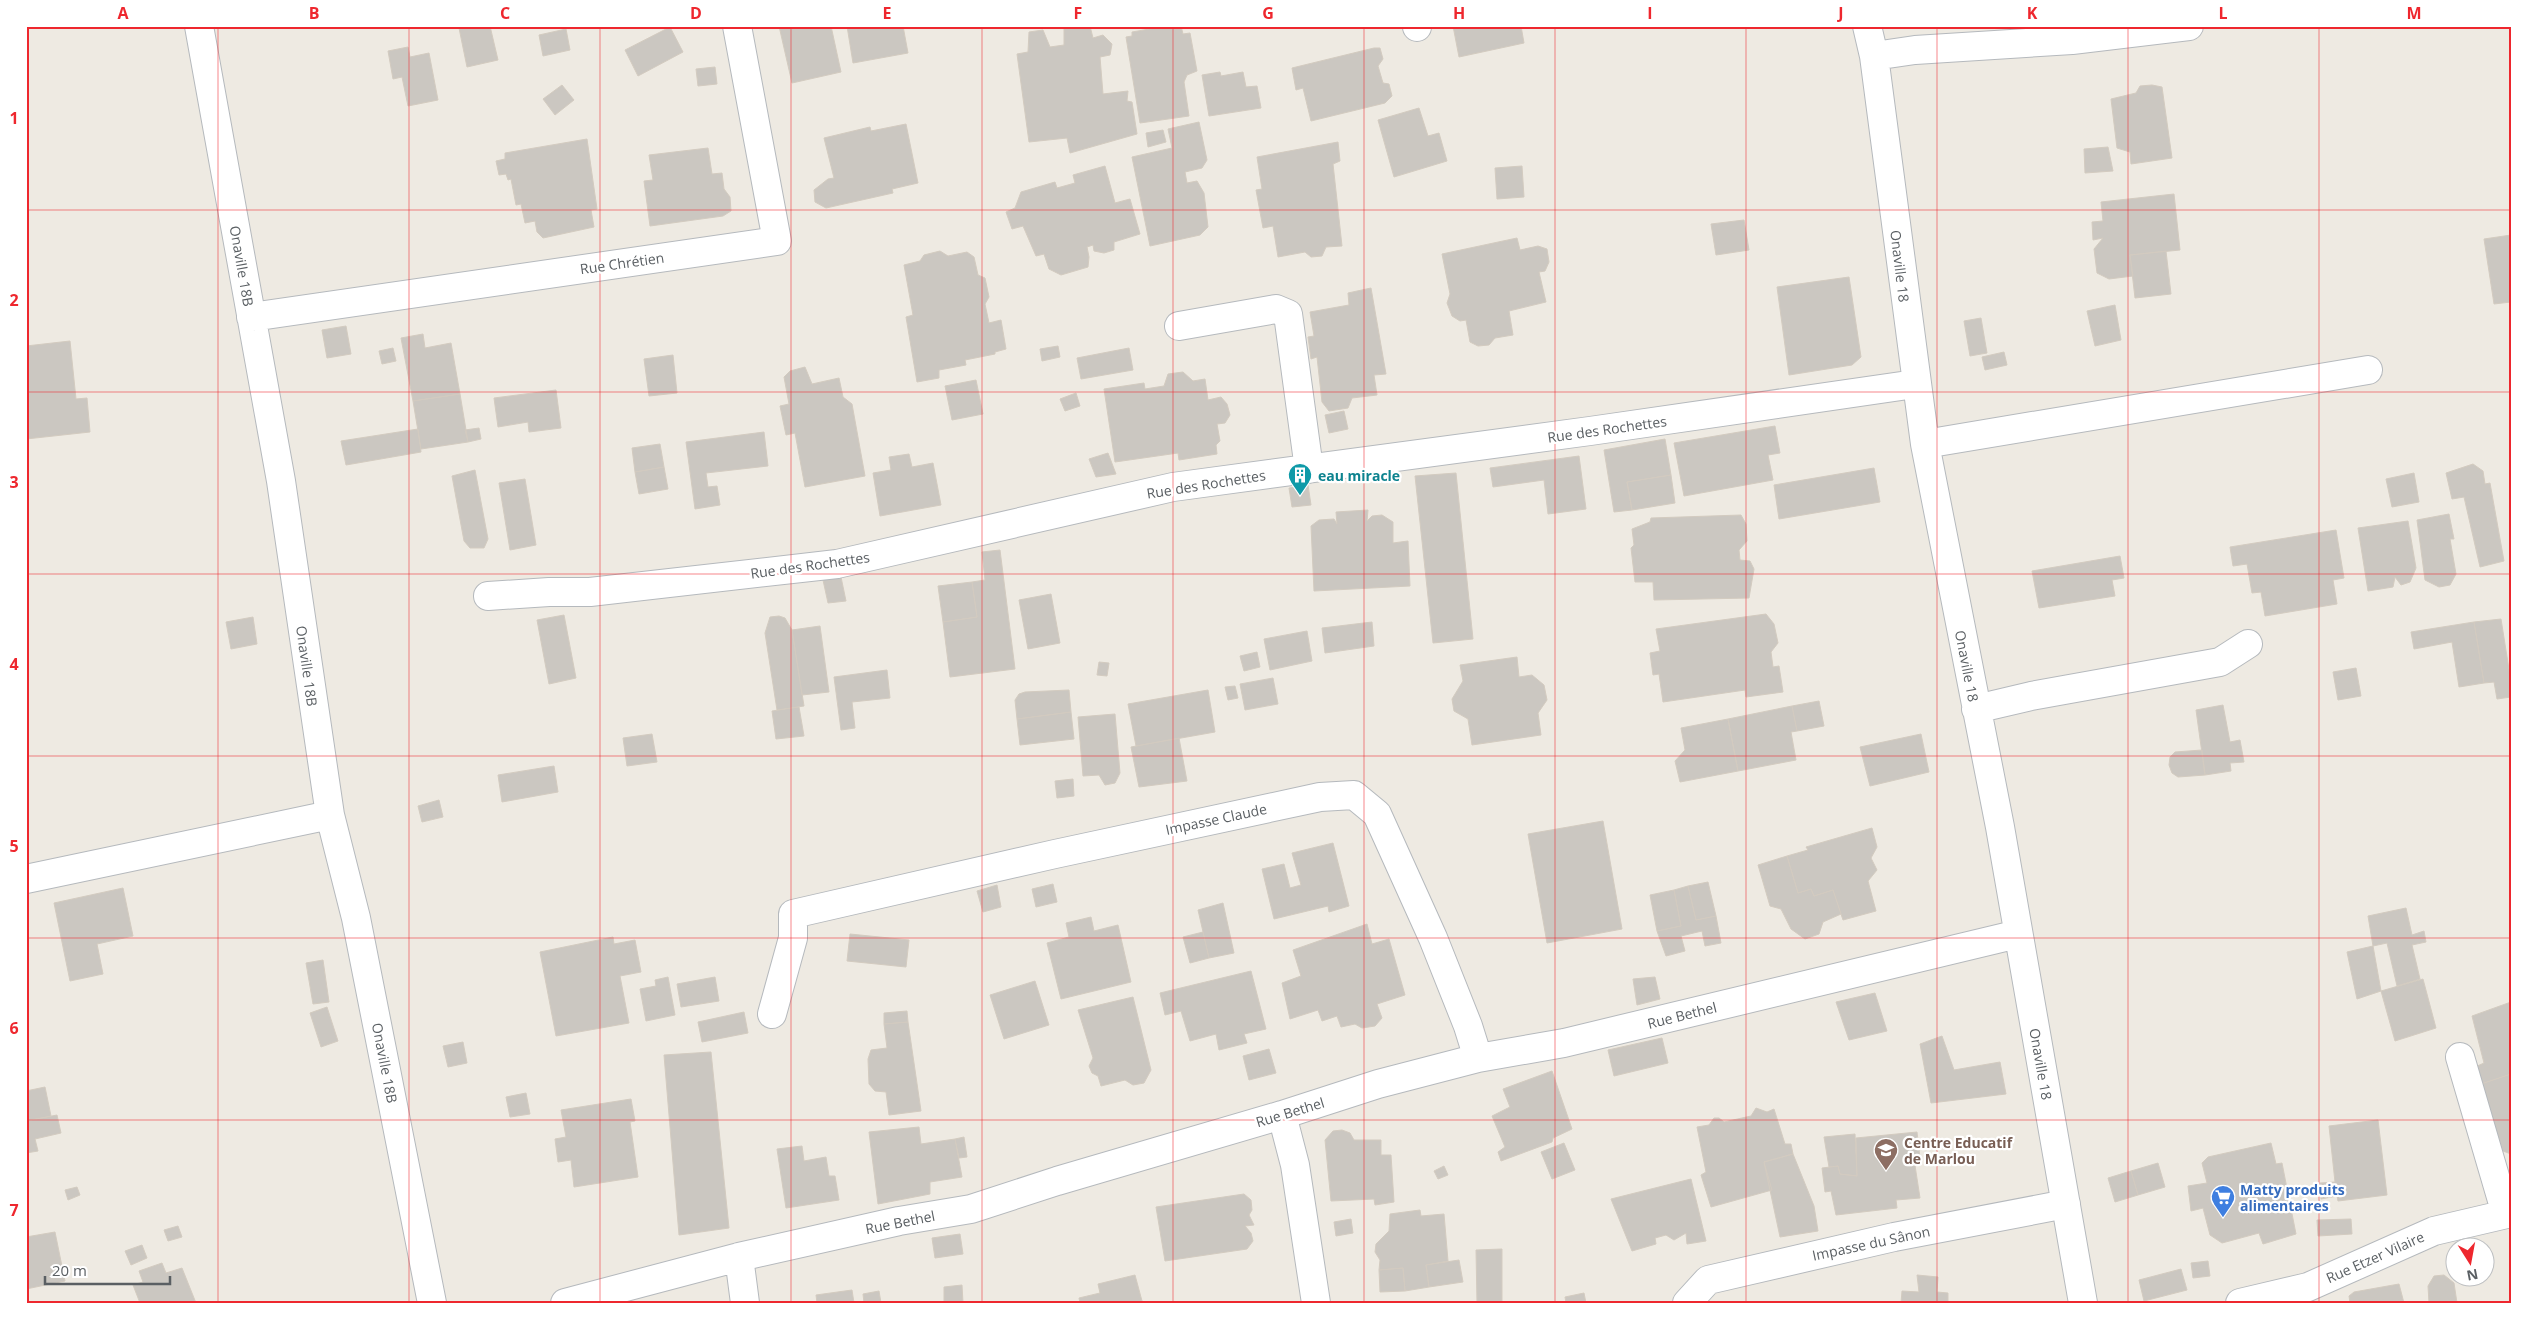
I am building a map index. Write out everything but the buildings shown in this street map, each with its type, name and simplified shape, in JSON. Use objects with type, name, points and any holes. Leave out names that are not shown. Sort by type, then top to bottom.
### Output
[{"type":"street","name":"Onaville 18B","points":[[199,26],[281,481],[330,815],[356,918],[432,1303]]},
{"type":"street","name":"Rue Chrétien","points":[[251,317],[776,241],[737,26]]},
{"type":"street","name":"Onaville 18","points":[[1867,26],[1874,56],[1915,384],[1925,444],[2000,827],[2083,1303]]},
{"type":"street","points":[[1874,56],[1915,50],[2072,40],[2189,26]]},
{"type":"street","points":[[1179,326],[1276,309],[1288,314],[1309,469]]},
{"type":"street","points":[[1925,444],[2368,370]]},
{"type":"street","name":"Rue des Rochettes","points":[[488,596],[549,592],[590,592],[837,564],[1173,487],[1590,431],[1915,384]]},
{"type":"street","points":[[1976,709],[2032,696],[2220,662],[2248,644]]},
{"type":"street","name":"Impasse Claude","points":[[772,1014],[793,938],[793,914],[1320,796],[1354,795],[1377,814],[1433,938],[1468,1026],[1478,1058]]},
{"type":"street","points":[[26,879],[330,815]]},
{"type":"street","name":"Rue Bethel","points":[[565,1303],[739,1257],[898,1221],[971,1209],[1057,1181],[1282,1115],[1378,1084],[1478,1058],[1564,1043],[2018,934]]},
{"type":"street","points":[[2460,1057],[2508,1214]]},
{"type":"street","points":[[1282,1115],[1295,1165],[1316,1303]]},
{"type":"street","name":"Impasse du Sânon","points":[[1687,1303],[1708,1280],[1894,1237],[2066,1204]]},
{"type":"street","name":"Rue Etzer Vilaire","points":[[2240,1303],[2308,1287],[2434,1231],[2508,1214]]},
{"type":"street","points":[[739,1257],[745,1303]]},
{"type":"place","name":"eau miracle","points":[[1300,496]]},
{"type":"place","name":"Centre Educatif de Marlou","points":[[1886,1171]]},
{"type":"place","name":"Matty produits alimentaires","points":[[2223,1218]]}]
